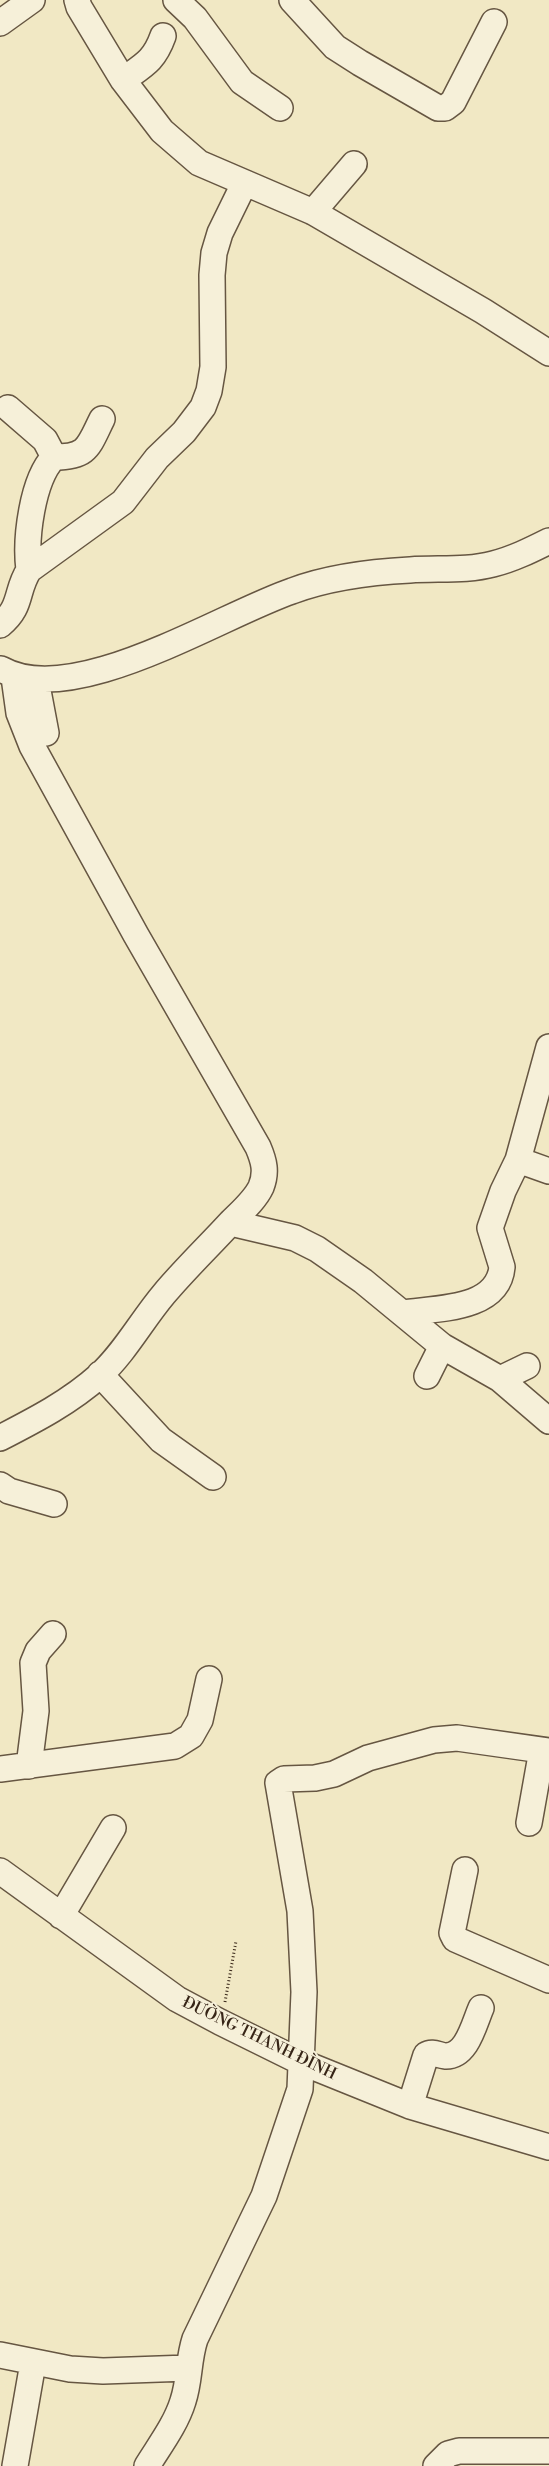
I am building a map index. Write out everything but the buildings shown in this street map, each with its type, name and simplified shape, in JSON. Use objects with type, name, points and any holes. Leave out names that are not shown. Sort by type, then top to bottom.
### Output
[{"type":"street","points":[[0,24],[32,0]]},
{"type":"street","points":[[78,0],[79,6],[124,80],[162,131],[199,163],[244,184],[313,212],[483,311],[549,353]]},
{"type":"street","points":[[176,0],[195,18],[242,82],[280,108]]},
{"type":"street","points":[[292,0],[335,47],[438,108],[445,108],[453,102],[494,22]]},
{"type":"street","points":[[124,80],[152,60],[163,36]]},
{"type":"street","points":[[313,212],[354,164]]},
{"type":"street","points":[[0,625],[14,611],[24,577],[29,570],[123,502],[132,493],[157,458],[184,432],[203,407],[209,391],[213,367],[212,275],[214,253],[220,233],[244,184]]},
{"type":"street","points":[[8,408],[45,440],[54,457]]},
{"type":"street","points":[[29,570],[26,550],[34,506],[46,465],[54,457],[71,457],[88,449],[102,419]]},
{"type":"street","points":[[17,675],[60,680],[111,667],[175,642],[262,602],[318,583],[375,573],[457,569],[492,564],[528,552],[549,541]]},
{"type":"street","points":[[17,675],[46,733]]},
{"type":"street","points":[[0,1438],[36,1420],[60,1405],[100,1374],[131,1338],[164,1294],[260,1189],[265,1174],[263,1160],[32,746],[19,712],[17,675]]},
{"type":"street","points":[[402,1314],[471,1304],[491,1291],[501,1273],[502,1267],[490,1228],[503,1191],[518,1160],[549,1048]]},
{"type":"street","points":[[518,1160],[549,1171]]},
{"type":"street","points":[[230,1223],[295,1238],[317,1249],[363,1281],[442,1346],[500,1379],[520,1394],[549,1422]]},
{"type":"street","points":[[427,1376],[442,1346]]},
{"type":"street","points":[[500,1379],[527,1366]]},
{"type":"street","points":[[100,1374],[161,1440],[213,1477]]},
{"type":"street","points":[[0,1485],[9,1491],[54,1504]]},
{"type":"street","points":[[29,1766],[36,1711],[34,1663],[38,1651],[53,1634]]},
{"type":"street","points":[[0,1769],[175,1746],[191,1736],[200,1720],[209,1678]]},
{"type":"street","points":[[147,2466],[178,2416],[187,2387],[188,2368],[195,2339],[264,2196],[300,2089],[304,1992],[300,1911],[278,1783],[284,1779],[315,1778],[334,1774],[368,1758],[434,1740],[457,1738],[546,1750],[529,1823]]},
{"type":"street","points":[[61,1916],[114,1828]]},
{"type":"street","points":[[465,1870],[452,1933],[455,1939],[549,1980]]},
{"type":"street","name":"ĐƯỜNG THANH ĐÌNH","points":[[0,1871],[177,2000],[220,2022],[301,2062],[410,2106],[549,2147]]},
{"type":"street","points":[[410,2106],[426,2055],[431,2053],[446,2056],[460,2051],[466,2043],[481,2008]]},
{"type":"street","points":[[0,2354],[33,2363],[70,2369],[103,2371],[188,2368]]},
{"type":"street","points":[[11,2455],[33,2363]]},
{"type":"street","points":[[436,2466],[448,2454],[459,2450],[549,2451]]},
{"type":"path","points":[[220,2022],[236,1941]]}]
